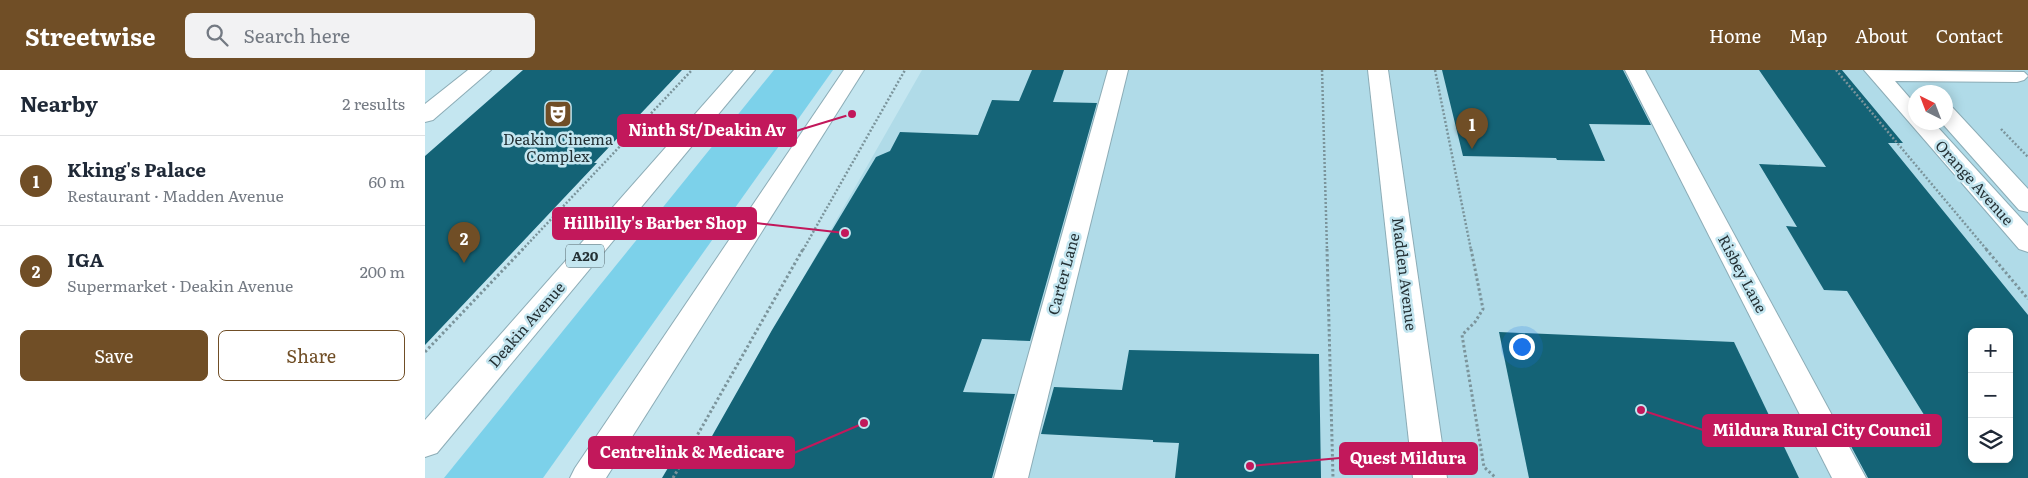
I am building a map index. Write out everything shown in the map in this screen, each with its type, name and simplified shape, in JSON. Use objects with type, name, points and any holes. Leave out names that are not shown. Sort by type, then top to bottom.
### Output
[{"type":"main road","points":[[425,115],[481,70]]},
{"type":"main road","name":"Deakin Avenue","points":[[425,443],[745,70]]},
{"type":"main road","points":[[587,478],[854,70]]},
{"type":"main road","name":"Carter Lane","points":[[1011,478],[1117,70]]},
{"type":"main road","name":"Madden Avenue","points":[[1378,70],[1430,478]]},
{"type":"main road","name":"Risbey Lane","points":[[1635,70],[1849,478]]},
{"type":"main road","points":[[1876,72],[2017,76]]},
{"type":"main road","points":[[1876,72],[1908,109]]},
{"type":"main road","points":[[1909,72],[1921,85]]},
{"type":"main road","name":"Orange Avenue","points":[[1953,121],[2016,180],[2028,204]]},
{"type":"main road","name":"Orange Avenue","points":[[1927,130],[2028,243]]},
{"type":"main road","points":[[1969,178],[2016,180]]},
{"type":"path","points":[[425,352],[692,70]]},
{"type":"path","points":[[673,478],[905,70]]},
{"type":"path","points":[[1322,70],[1333,478]]},
{"type":"path","points":[[1435,70],[1483,309],[1475,322],[1462,335],[1484,467],[1496,478]]},
{"type":"path","points":[[1836,70],[2028,299]]},
{"type":"shaded area","points":[[774,70],[833,70],[543,478],[444,478]]},
{"type":"shaded area","points":[[922,70],[2028,70],[2028,478],[689,478]]},
{"type":"building","points":[[523,70],[682,70],[425,345],[425,156]]},
{"type":"building","points":[[1032,70],[1064,70],[1053,102],[1097,103],[1030,341],[982,339],[963,392],[1015,394],[992,478],[662,478],[678,451],[703,452],[772,330],[876,157],[890,151],[900,132],[978,135],[992,100],[1019,101]]},
{"type":"building","points":[[1442,70],[1623,70],[1651,125],[1589,124],[1605,161],[1463,156]]},
{"type":"building","points":[[1759,70],[1842,70],[1903,143],[1888,143],[2028,315],[2028,478],[1868,478],[1838,422],[1931,426],[1847,291],[1824,290],[1786,226],[1797,227],[1759,164],[1826,167]]},
{"type":"building","points":[[1499,332],[1734,342],[1799,478],[1529,478]]},
{"type":"building","points":[[1129,350],[1319,354],[1321,478],[1175,478],[1179,443],[1041,434],[1054,387],[1122,390]]},
{"type":"place","name":"Deakin Cinema Complex","points":[[558,114]]},
{"type":"place","name":"Ninth St/Deakin Av","points":[[852,114]]},
{"type":"place","name":"Kking's Palace","points":[[1472,149]]},
{"type":"place","name":"Hillbilly's Barber Shop","points":[[845,233]]},
{"type":"place","name":"IGA","points":[[464,263]]},
{"type":"place","name":"Mildura Rural City Council","points":[[1641,410]]},
{"type":"place","name":"Centrelink & Medicare","points":[[864,423]]},
{"type":"place","name":"Quest Mildura","points":[[1250,466]]}]
